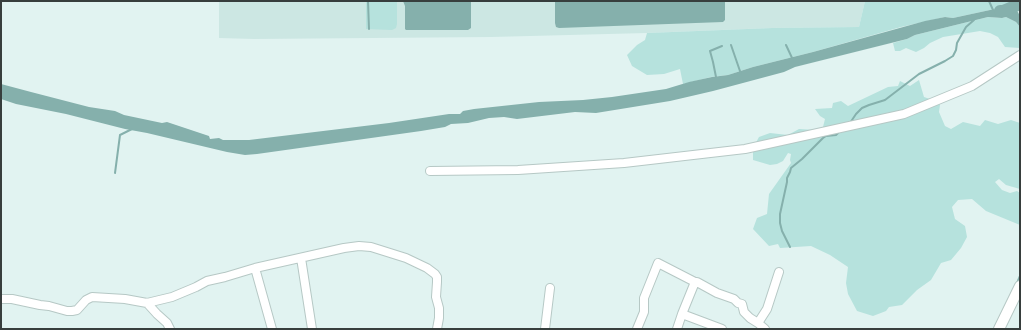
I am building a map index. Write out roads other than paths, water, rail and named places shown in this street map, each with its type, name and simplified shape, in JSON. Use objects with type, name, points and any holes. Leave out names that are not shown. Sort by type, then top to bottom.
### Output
[{"type":"street","points":[[430,171],[541,169],[624,163],[745,149],[904,114],[972,86],[1020,55]]},
{"type":"street","points":[[1,299],[12,299],[67,311],[77,310],[86,300],[92,297],[125,299],[147,303],[172,297],[207,281],[255,268],[359,246],[371,247],[406,258],[427,268],[435,274],[437,277],[436,297],[439,308],[437,329]]},
{"type":"street","points":[[301,258],[312,329]]},
{"type":"street","points":[[637,329],[644,312],[644,298],[658,263],[717,293],[734,299],[738,303],[742,304],[744,312],[750,318],[765,329]]},
{"type":"street","points":[[255,268],[272,329]]},
{"type":"street","points":[[758,323],[767,309],[779,272]]},
{"type":"street","points":[[677,329],[695,282]]},
{"type":"street","points":[[999,329],[1020,286]]},
{"type":"street","points":[[545,329],[550,288]]},
{"type":"street","points":[[147,303],[167,323],[170,329]]},
{"type":"street","points":[[682,314],[722,329]]},
{"type":"waterway","points":[[368,1],[369,29]]},
{"type":"waterway","points":[[989,1],[993,10]]},
{"type":"waterway","points":[[1000,11],[1020,4]]},
{"type":"waterway","points":[[850,123],[862,108],[885,100],[919,74],[953,56],[957,43],[966,27],[974,20]]},
{"type":"waterway","points":[[731,45],[741,74]]},
{"type":"waterway","points":[[786,45],[793,60]]},
{"type":"waterway","points":[[716,77],[710,51],[722,46]]},
{"type":"waterway","points":[[115,173],[120,135],[132,129]]},
{"type":"waterway","points":[[790,247],[782,231],[780,214],[787,178],[791,168],[823,138],[826,136],[836,135],[840,131]]},
{"type":"waterway","points":[[1017,283],[1020,276]]}]
